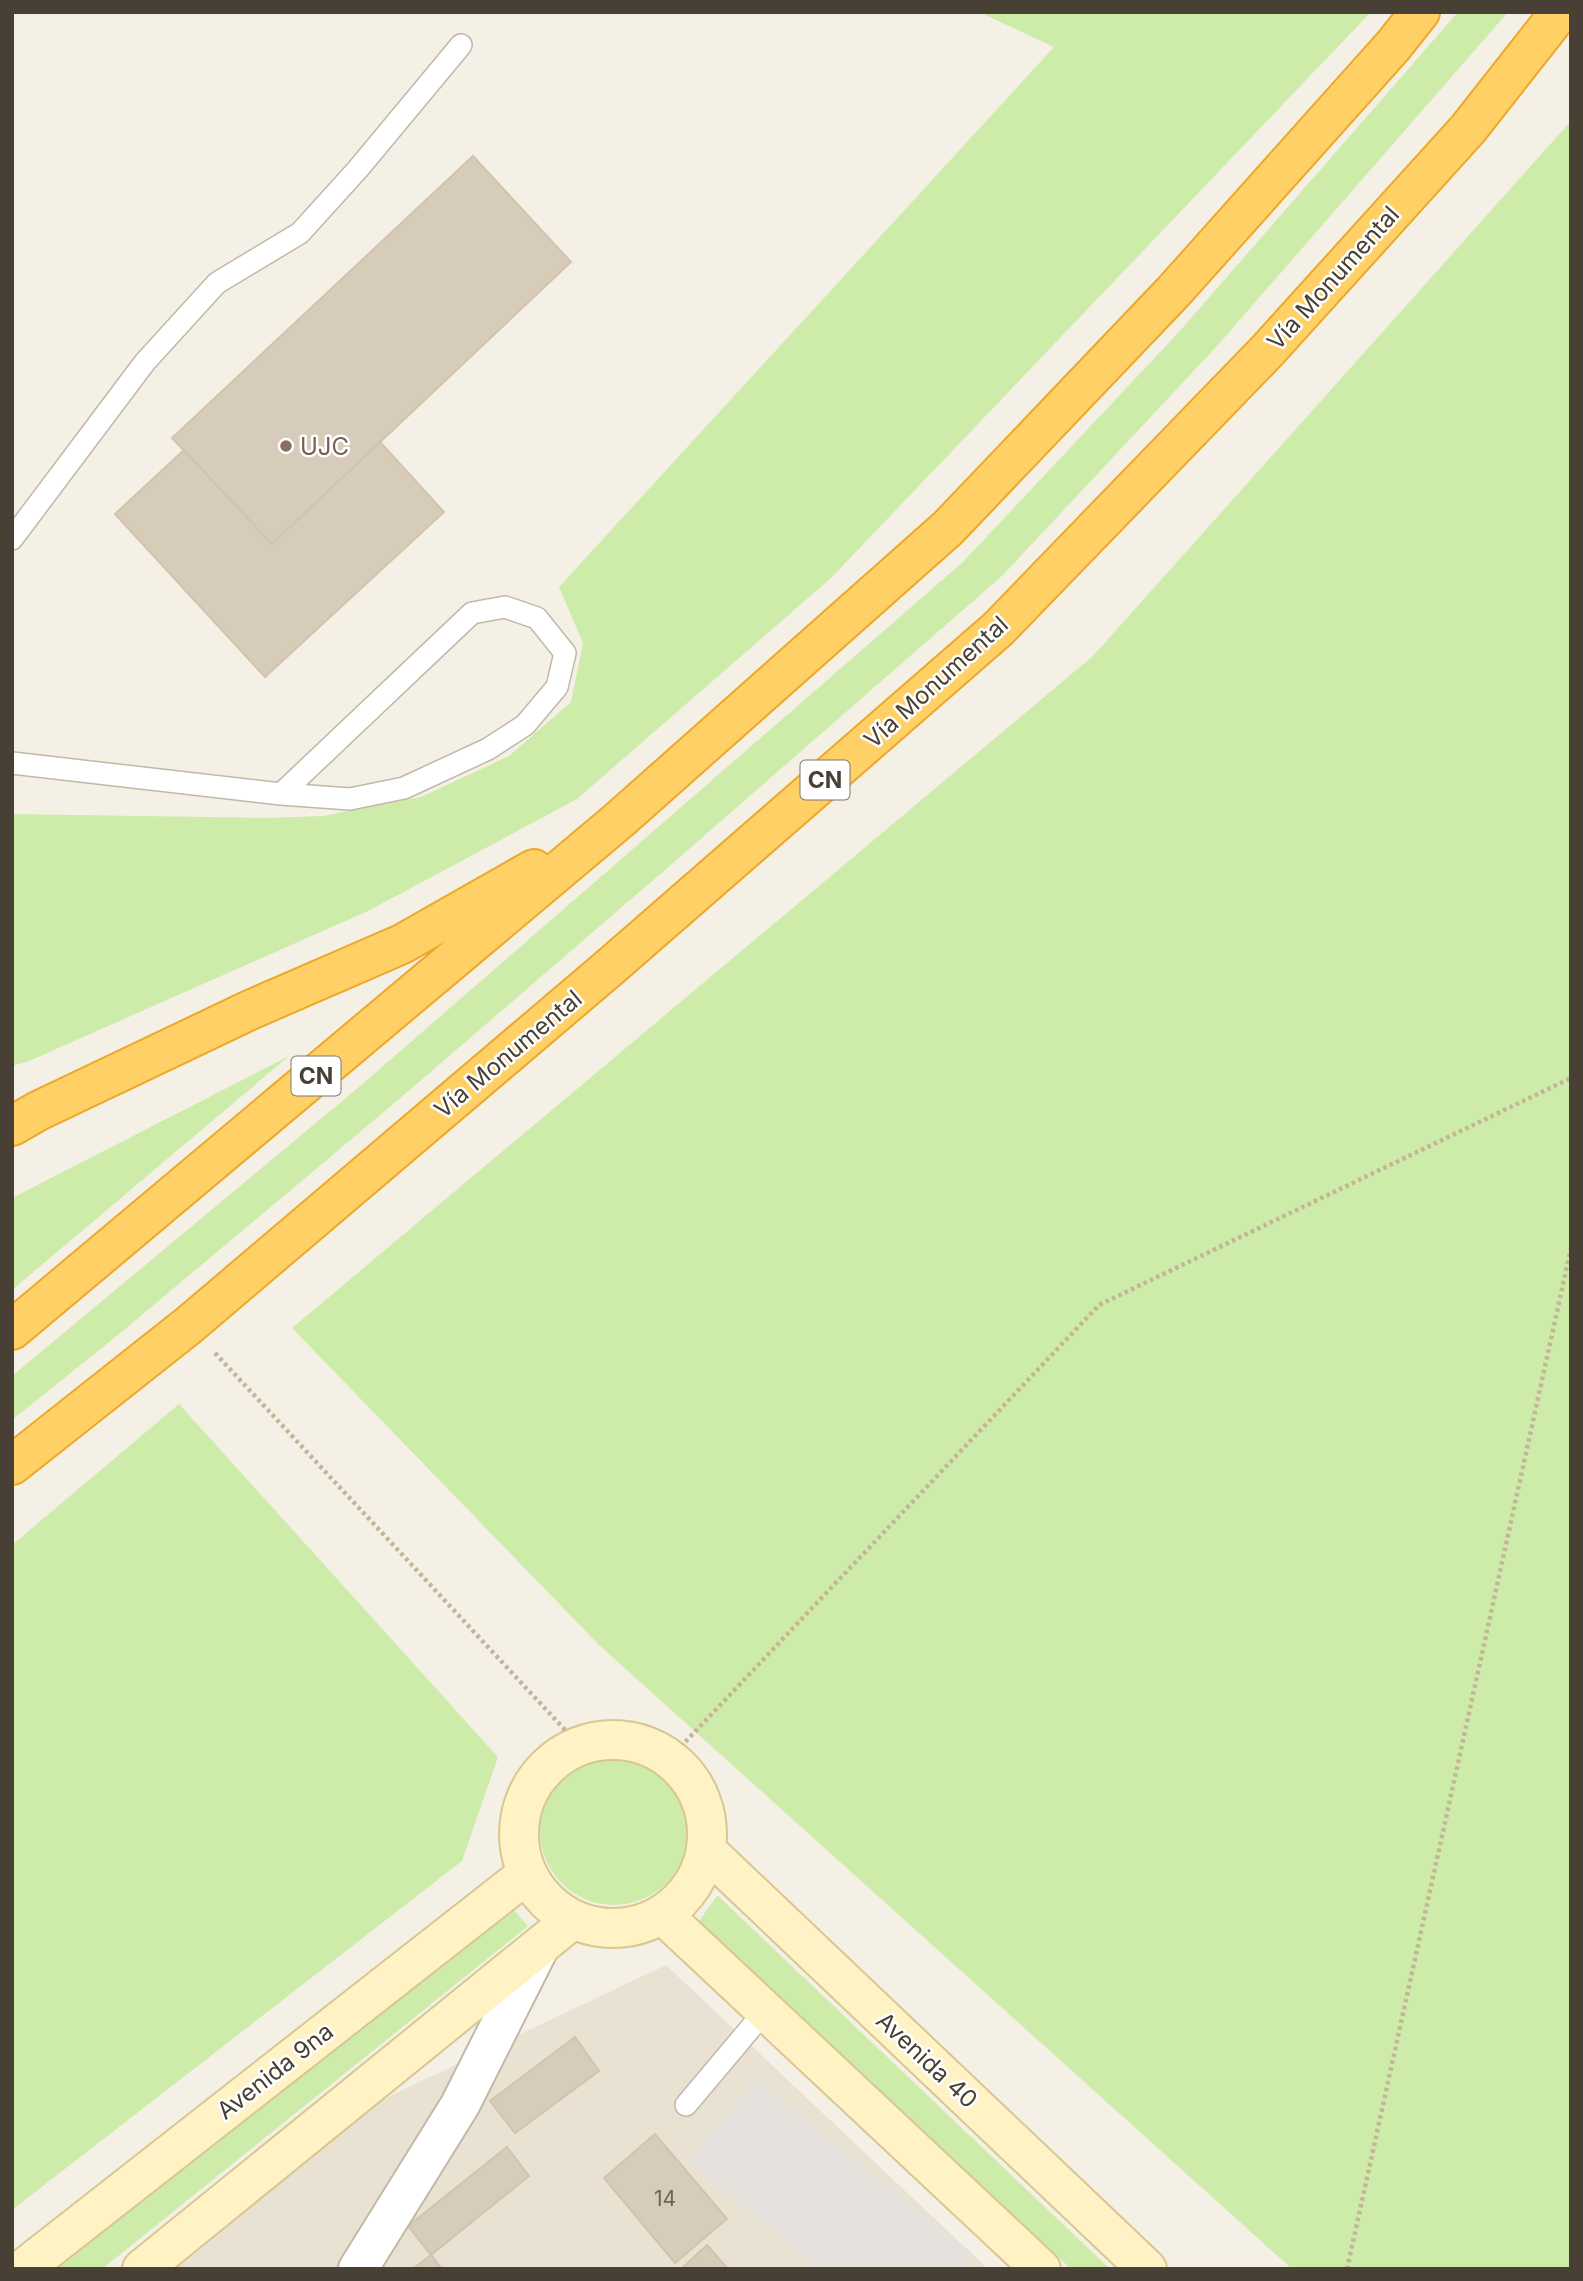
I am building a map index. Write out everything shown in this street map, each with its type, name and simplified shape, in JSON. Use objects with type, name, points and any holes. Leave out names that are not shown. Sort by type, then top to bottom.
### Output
[{"type":"highway","name":"CN","points":[[12,1330],[618,821],[948,528],[1174,291],[1393,46],[1420,12]]},
{"type":"highway","name":"Vía Monumental","points":[[12,1465],[190,1325],[609,968],[998,629],[1268,350],[1468,129],[1560,12]]},
{"type":"highway","points":[[12,1126],[250,1010],[402,944],[618,821]]},
{"type":"street","points":[[610,1739],[642,1743],[671,1757],[694,1784],[707,1816],[707,1851],[692,1887],[663,1915],[634,1927],[603,1928],[572,1920],[545,1901],[527,1874],[518,1836],[525,1798],[547,1766],[579,1745],[610,1739]]},
{"type":"street","name":"Avenida 40","points":[[707,1851],[1147,2269]]},
{"type":"street","name":"Avenida 9na","points":[[23,2269],[527,1874]]},
{"type":"street","points":[[663,1915],[1041,2269]]},
{"type":"street","points":[[142,2269],[572,1920]]},
{"type":"street","points":[[358,2269],[460,2105],[539,1948]]},
{"type":"lane","points":[[12,539],[145,362],[217,283],[300,233],[358,169],[461,45]]},
{"type":"lane","points":[[12,763],[281,794],[350,799],[404,788],[488,749],[525,725],[557,688],[565,653],[537,618],[505,607],[472,612],[281,794]]},
{"type":"lane","points":[[686,2105],[765,2011]]},
{"type":"path","points":[[671,1757],[1099,1305],[1571,1079]]},
{"type":"path","points":[[1347,2269],[1571,1248]]},
{"type":"path","points":[[190,1325],[579,1745]]},
{"type":"shaded area","points":[[666,1965],[988,2269],[166,2269],[354,2113]]},
{"type":"shaded area","points":[[755,2080],[972,2253],[958,2269],[820,2269],[688,2162]]},
{"type":"green space","points":[[979,12],[1371,12],[831,578],[577,799],[368,911],[29,1061],[12,1066],[12,814],[264,818],[323,816],[421,797],[509,756],[571,702],[583,643],[559,587],[1054,47]]},
{"type":"green space","points":[[1458,12],[1508,12],[1217,346],[1003,575],[398,1100],[124,1330],[12,1420],[12,1376],[359,1087],[963,562],[1178,333]]},
{"type":"green space","points":[[1571,121],[1571,2269],[1292,2269],[599,1645],[292,1328],[1093,656]]},
{"type":"green space","points":[[289,1056],[12,1290],[12,1198]]},
{"type":"green space","points":[[179,1404],[498,1757],[462,1861],[12,2210],[12,1545]]},
{"type":"green space","points":[[614,1757],[642,1763],[666,1779],[682,1803],[688,1831],[682,1859],[666,1883],[642,1899],[614,1905],[586,1899],[562,1883],[546,1859],[540,1831],[546,1803],[562,1779],[586,1763]]},
{"type":"green space","points":[[717,1896],[1110,2269],[1071,2269],[699,1921]]},
{"type":"green space","points":[[512,1908],[528,1926],[102,2269],[56,2269]]},
{"type":"building","points":[[473,156],[571,262],[272,544],[172,438]]},
{"type":"building","points":[[380,442],[444,512],[265,677],[115,514],[184,450],[272,544]]},
{"type":"building","points":[[575,2037],[599,2071],[515,2133],[490,2101]]},
{"type":"building","points":[[655,2134],[727,2219],[675,2263],[604,2178]]},
{"type":"building","points":[[507,2147],[529,2176],[431,2255],[408,2226]]},
{"type":"building","points":[[707,2245],[728,2269],[681,2269]]},
{"type":"building","points":[[431,2255],[442,2269],[413,2269]]},
{"type":"place","name":"UJC","points":[[286,446]]}]
